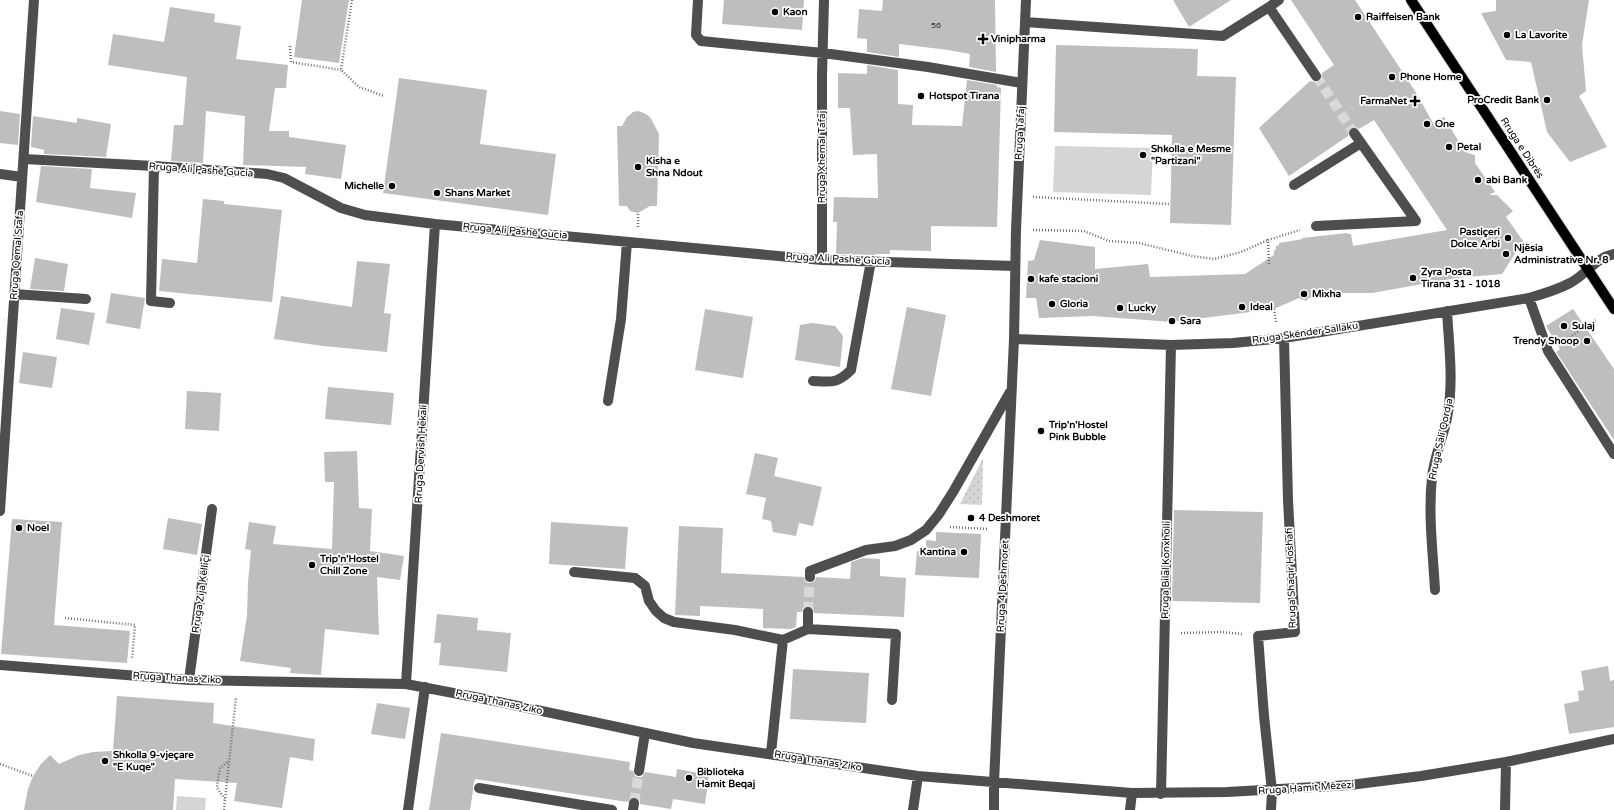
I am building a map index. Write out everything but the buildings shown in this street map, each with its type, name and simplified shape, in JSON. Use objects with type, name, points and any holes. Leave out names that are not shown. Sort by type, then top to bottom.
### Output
[{"type":"main road","name":"Rruga e Dibrës","points":[[1411,0],[1614,309]]},
{"type":"street","name":"Rruga Qemal Stafa","points":[[0,511],[3,429],[24,159],[34,0]]},
{"type":"street","points":[[698,0],[696,35],[701,40],[823,53],[928,67],[1022,83]]},
{"type":"street","name":"Rruga Xhemal Tafaj","points":[[822,260],[824,0]]},
{"type":"street","name":"Rruga Tafaj","points":[[1015,266],[1026,0]]},
{"type":"street","points":[[1025,22],[1223,36],[1278,0]]},
{"type":"street","points":[[1269,6],[1316,76]]},
{"type":"street","points":[[1316,226],[1416,221],[1354,133]]},
{"type":"street","points":[[1294,185],[1361,143]]},
{"type":"street","name":"Rruga Ali Pashë Gucia","points":[[24,159],[267,174],[284,178],[341,208],[365,215],[435,224],[822,260],[1015,266]]},
{"type":"street","points":[[154,166],[151,301],[170,303]]},
{"type":"street","points":[[0,174],[22,177]]},
{"type":"street","name":"Rruga Dervish Hekali","points":[[406,684],[435,224]]},
{"type":"street","points":[[608,401],[621,319],[627,242]]},
{"type":"street","name":"Rruga Skënder Sallaku","points":[[1014,339],[1171,345],[1233,343],[1284,338],[1529,298],[1550,292],[1571,283],[1604,256],[1614,254]]},
{"type":"street","points":[[813,381],[835,382],[844,378],[851,370],[871,261]]},
{"type":"street","name":"Rruga 4 Dëshmorët","points":[[994,810],[1014,339],[1015,266]]},
{"type":"street","points":[[14,294],[86,299]]},
{"type":"street","points":[[1529,298],[1548,351],[1614,454]]},
{"type":"street","name":"Rruga Sali Qordja","points":[[1435,590],[1430,508],[1432,476],[1447,419],[1450,394],[1447,311]]},
{"type":"street","name":"Rruga Shaqir Hoshafi","points":[[1258,636],[1295,632],[1288,500],[1284,338]]},
{"type":"street","name":"Rruga Bilal Konxholli","points":[[1161,794],[1171,345]]},
{"type":"street","points":[[810,577],[810,571],[866,550],[895,546],[911,540],[930,526],[953,492],[1011,390]]},
{"type":"street","name":"Rruga Zija Këlliçi","points":[[189,680],[212,509]]},
{"type":"street","points":[[574,572],[635,578],[645,586],[649,601],[656,611],[664,618],[674,622],[734,630],[782,640],[808,629],[896,634],[892,700]]},
{"type":"street","points":[[808,612],[808,629]]},
{"type":"street","points":[[1258,636],[1264,716],[1272,790],[1271,810]]},
{"type":"street","points":[[770,753],[782,640]]},
{"type":"street","name":"Rruga Thanas Ziko","points":[[0,665],[189,680],[406,684],[693,743],[770,753],[918,776],[994,783]]},
{"type":"street","points":[[408,810],[425,688]]},
{"type":"street","points":[[639,772],[645,733]]},
{"type":"street","name":"Rruga Hamit Mëzezi","points":[[994,783],[1161,794],[1272,790],[1350,785],[1421,776],[1506,762],[1614,739]]},
{"type":"street","points":[[1505,810],[1506,762]]},
{"type":"street","points":[[913,810],[918,776]]},
{"type":"street","points":[[479,788],[612,810]]},
{"type":"street","points":[[1130,810],[1132,793]]},
{"type":"path","points":[[341,70],[352,0]]},
{"type":"path","points":[[290,46],[291,62],[341,70],[359,87],[384,96]]},
{"type":"path","points":[[1042,197],[1170,204]]},
{"type":"path","points":[[638,213],[638,226]]},
{"type":"path","points":[[1039,230],[1084,231],[1109,241],[1139,244],[1192,256],[1214,259],[1241,252],[1268,240],[1316,226]]},
{"type":"path","points":[[1268,240],[1269,264]]},
{"type":"path","points":[[1548,351],[1596,320]]},
{"type":"path","points":[[930,526],[1005,529]]},
{"type":"path","points":[[65,618],[135,625],[131,676]]},
{"type":"path","points":[[1164,634],[1221,632],[1258,636]]},
{"type":"path","points":[[224,810],[238,681]]},
{"type":"path","points":[[225,800],[217,788],[218,778],[220,768],[229,760]]},
{"type":"path","points":[[0,764],[33,776]]},
{"type":"shaded area","points":[[1055,146],[1153,148],[1151,195],[1053,192]]},
{"type":"shaded area","points":[[983,458],[982,505],[960,504]]},
{"type":"shaded area","points":[[177,796],[206,798],[205,810],[176,810]]},
{"type":"tunnel","points":[[1316,76],[1354,133]]},
{"type":"tunnel","points":[[808,612],[810,577]]},
{"type":"tunnel","points":[[634,803],[639,771]]},
{"type":"place","name":"Kaon","points":[[775,12]]},
{"type":"place","name":"Raiffeisen Bank","points":[[1358,17]]},
{"type":"place","name":"La Lavorite","points":[[1507,35]]},
{"type":"place","name":"Vinipharma","points":[[983,39]]},
{"type":"place","name":"Phone Home","points":[[1392,77]]},
{"type":"place","name":"Hotspot Tirana","points":[[921,96]]},
{"type":"place","name":"ProCredit Bank","points":[[1547,100]]},
{"type":"place","name":"FarmaNet","points":[[1415,101]]},
{"type":"place","name":"One","points":[[1427,124]]},
{"type":"place","name":"Petal","points":[[1449,147]]},
{"type":"place","name":"Shkolla e Mesme \"Partizani\"","points":[[1143,155]]},
{"type":"place","name":"Kisha e Shna Ndout","points":[[638,167]]},
{"type":"place","name":"abi Bank","points":[[1478,180]]},
{"type":"place","name":"Michelle","points":[[392,186]]},
{"type":"place","name":"Shans Market","points":[[437,193]]},
{"type":"place","name":"Pastiçeri Dolce Arbi","points":[[1508,238]]},
{"type":"place","name":"Njësia Administrative Nr. 8","points":[[1506,254]]},
{"type":"place","name":"Zyra Posta Tirana 31 - 1018","points":[[1413,278]]},
{"type":"place","name":"kafe stacioni","points":[[1031,279]]},
{"type":"place","name":"Mixha","points":[[1304,294]]},
{"type":"place","name":"Gloria","points":[[1052,304]]},
{"type":"place","name":"Ideal","points":[[1242,307]]},
{"type":"place","name":"Lucky","points":[[1120,308]]},
{"type":"place","name":"Sara","points":[[1172,321]]},
{"type":"place","name":"Sulaj","points":[[1564,326]]},
{"type":"place","name":"Trendy Shoop","points":[[1587,341]]},
{"type":"place","name":"Trip'n'Hostel Pink Bubble","points":[[1041,431]]},
{"type":"place","name":"4 Deshmoret","points":[[971,518]]},
{"type":"place","name":"Noel","points":[[19,528]]},
{"type":"place","name":"Kantina","points":[[964,552]]},
{"type":"place","name":"Trip'n'Hostel Chill Zone","points":[[312,565]]},
{"type":"place","name":"Shkolla 9-vjeçare \"E Kuqe\"","points":[[105,761]]},
{"type":"place","name":"Biblioteka Hamit Beqaj","points":[[689,778]]}]
